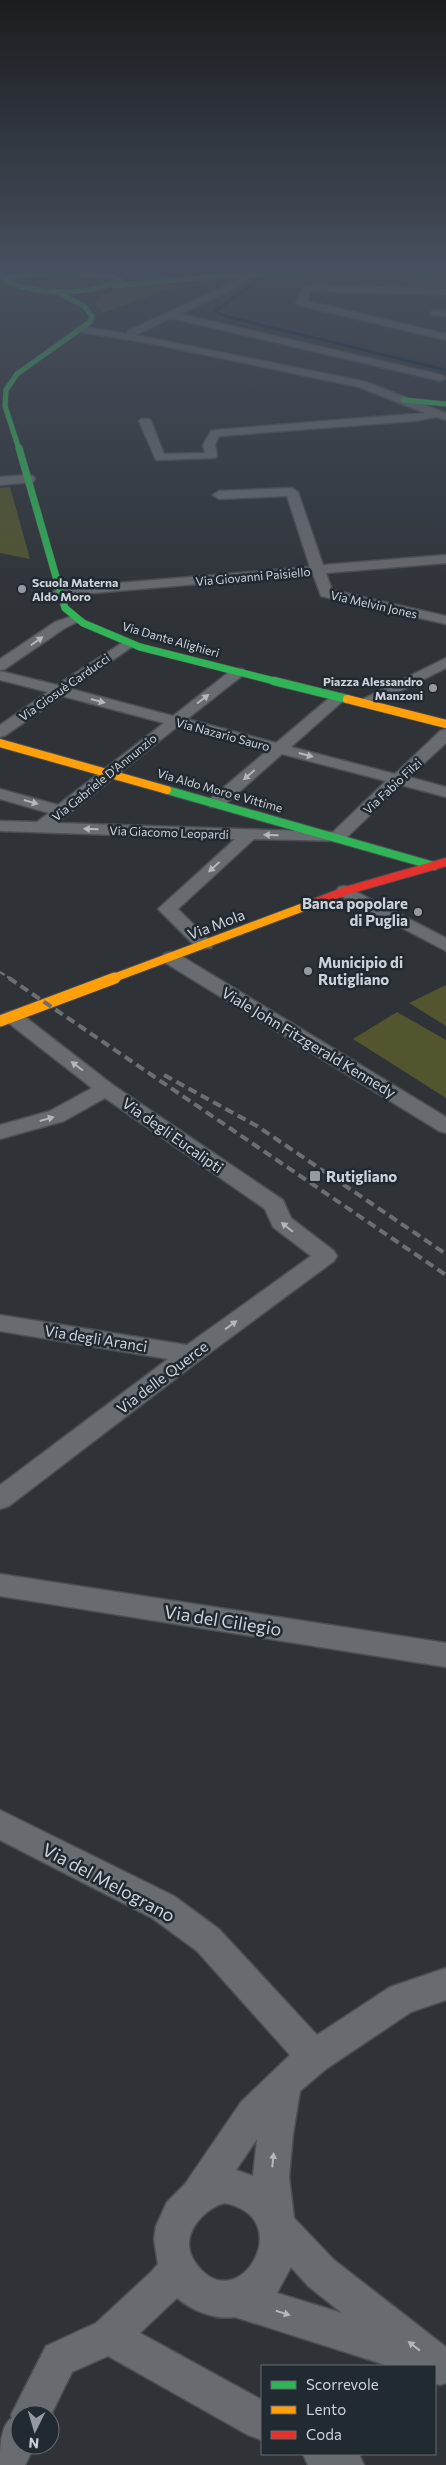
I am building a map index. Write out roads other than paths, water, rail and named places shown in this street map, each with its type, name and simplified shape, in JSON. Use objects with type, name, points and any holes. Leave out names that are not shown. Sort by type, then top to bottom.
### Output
[{"type":"street","points":[[0,666],[60,624],[76,619],[65,608],[29,479],[7,417],[5,406],[6,390],[11,381]]},
{"type":"street","points":[[348,381],[362,384],[441,415]]},
{"type":"street","points":[[400,398],[433,381]]},
{"type":"street","points":[[400,398],[446,404]]},
{"type":"street","points":[[145,421],[160,458],[211,456],[209,445],[215,433],[441,415]]},
{"type":"street","points":[[0,481],[29,479]]},
{"type":"street","points":[[219,495],[292,492],[319,570]]},
{"type":"street","name":"Via Giovanni Paisiello","points":[[60,592],[446,560]]},
{"type":"street","name":"Via Melvin Jones","points":[[319,570],[326,593],[446,620]]},
{"type":"street","name":"Via Dante Alighieri","points":[[76,619],[128,643],[446,724]]},
{"type":"street","name":"Via Giosuè Carducci","points":[[0,732],[128,643]]},
{"type":"street","points":[[366,703],[446,662]]},
{"type":"street","name":"Via Gabriele D'Annunzio","points":[[41,828],[238,672]]},
{"type":"street","name":"Via Nazario Sauro","points":[[0,675],[446,792]]},
{"type":"street","points":[[216,803],[339,697]]},
{"type":"street","name":"Via Fabio Filzi","points":[[337,837],[446,734]]},
{"type":"street","name":"Via Aldo Moro e Vittime","points":[[0,743],[446,869]]},
{"type":"street","points":[[0,794],[61,811]]},
{"type":"street","name":"Via Giacomo Leopardi","points":[[0,826],[337,837]]},
{"type":"street","points":[[204,944],[167,909],[250,834]]},
{"type":"street","name":"Via Mola","points":[[5,1014],[171,958],[345,891],[446,862]]},
{"type":"street","points":[[345,891],[446,945]]},
{"type":"street","name":"Viale John Fitzgerald Kennedy","points":[[171,958],[446,1126]]},
{"type":"street","name":"Via degli Eucalipti","points":[[5,1014],[106,1088],[275,1205],[281,1222],[326,1256]]},
{"type":"street","points":[[0,1132],[57,1116],[106,1088]]},
{"type":"street","name":"Via delle Querce","points":[[0,1500],[191,1354],[326,1256]]},
{"type":"street","name":"Via degli Aranci","points":[[0,1323],[191,1354]]},
{"type":"street","name":"Via del Ciliegio","points":[[0,1586],[446,1655]]},
{"type":"street","name":"Via del Melograno","points":[[0,1824],[163,1907],[208,1940],[314,2057]]},
{"type":"street","points":[[198,2195],[252,2114],[314,2057],[402,1999],[446,1984]]},
{"type":"street","points":[[237,2299],[253,2292],[260,2286],[275,2263],[279,2245],[271,2177],[275,2134],[285,2082]]},
{"type":"street","points":[[435,2365],[366,2339],[237,2299],[219,2300],[202,2294],[188,2283],[178,2268],[173,2250],[174,2230],[180,2212],[207,2189],[224,2185],[241,2188],[257,2197],[269,2210],[277,2226],[321,2273],[443,2368]]},
{"type":"street","points":[[35,2405],[60,2359],[110,2336],[164,2285],[178,2268]]},
{"type":"street","points":[[110,2336],[261,2420]]},
{"type":"street","points":[[4,2465],[10,2453]]},
{"type":"street","points":[[325,2455],[344,2465]]},
{"type":"railway","points":[[0,972],[11,979]]},
{"type":"railway","points":[[9,978],[446,1275]]},
{"type":"railway","points":[[164,1075],[257,1126],[446,1254]]},
{"type":"place","name":"Scuola Materna Aldo Moro","points":[[22,589]]},
{"type":"place","name":"Piazza Alessandro Manzoni","points":[[433,688]]},
{"type":"place","name":"Banca popolare di Puglia","points":[[418,912]]},
{"type":"place","name":"Municipio di Rutigliano","points":[[308,971]]},
{"type":"place","name":"Rutigliano","points":[[315,1176]]}]
